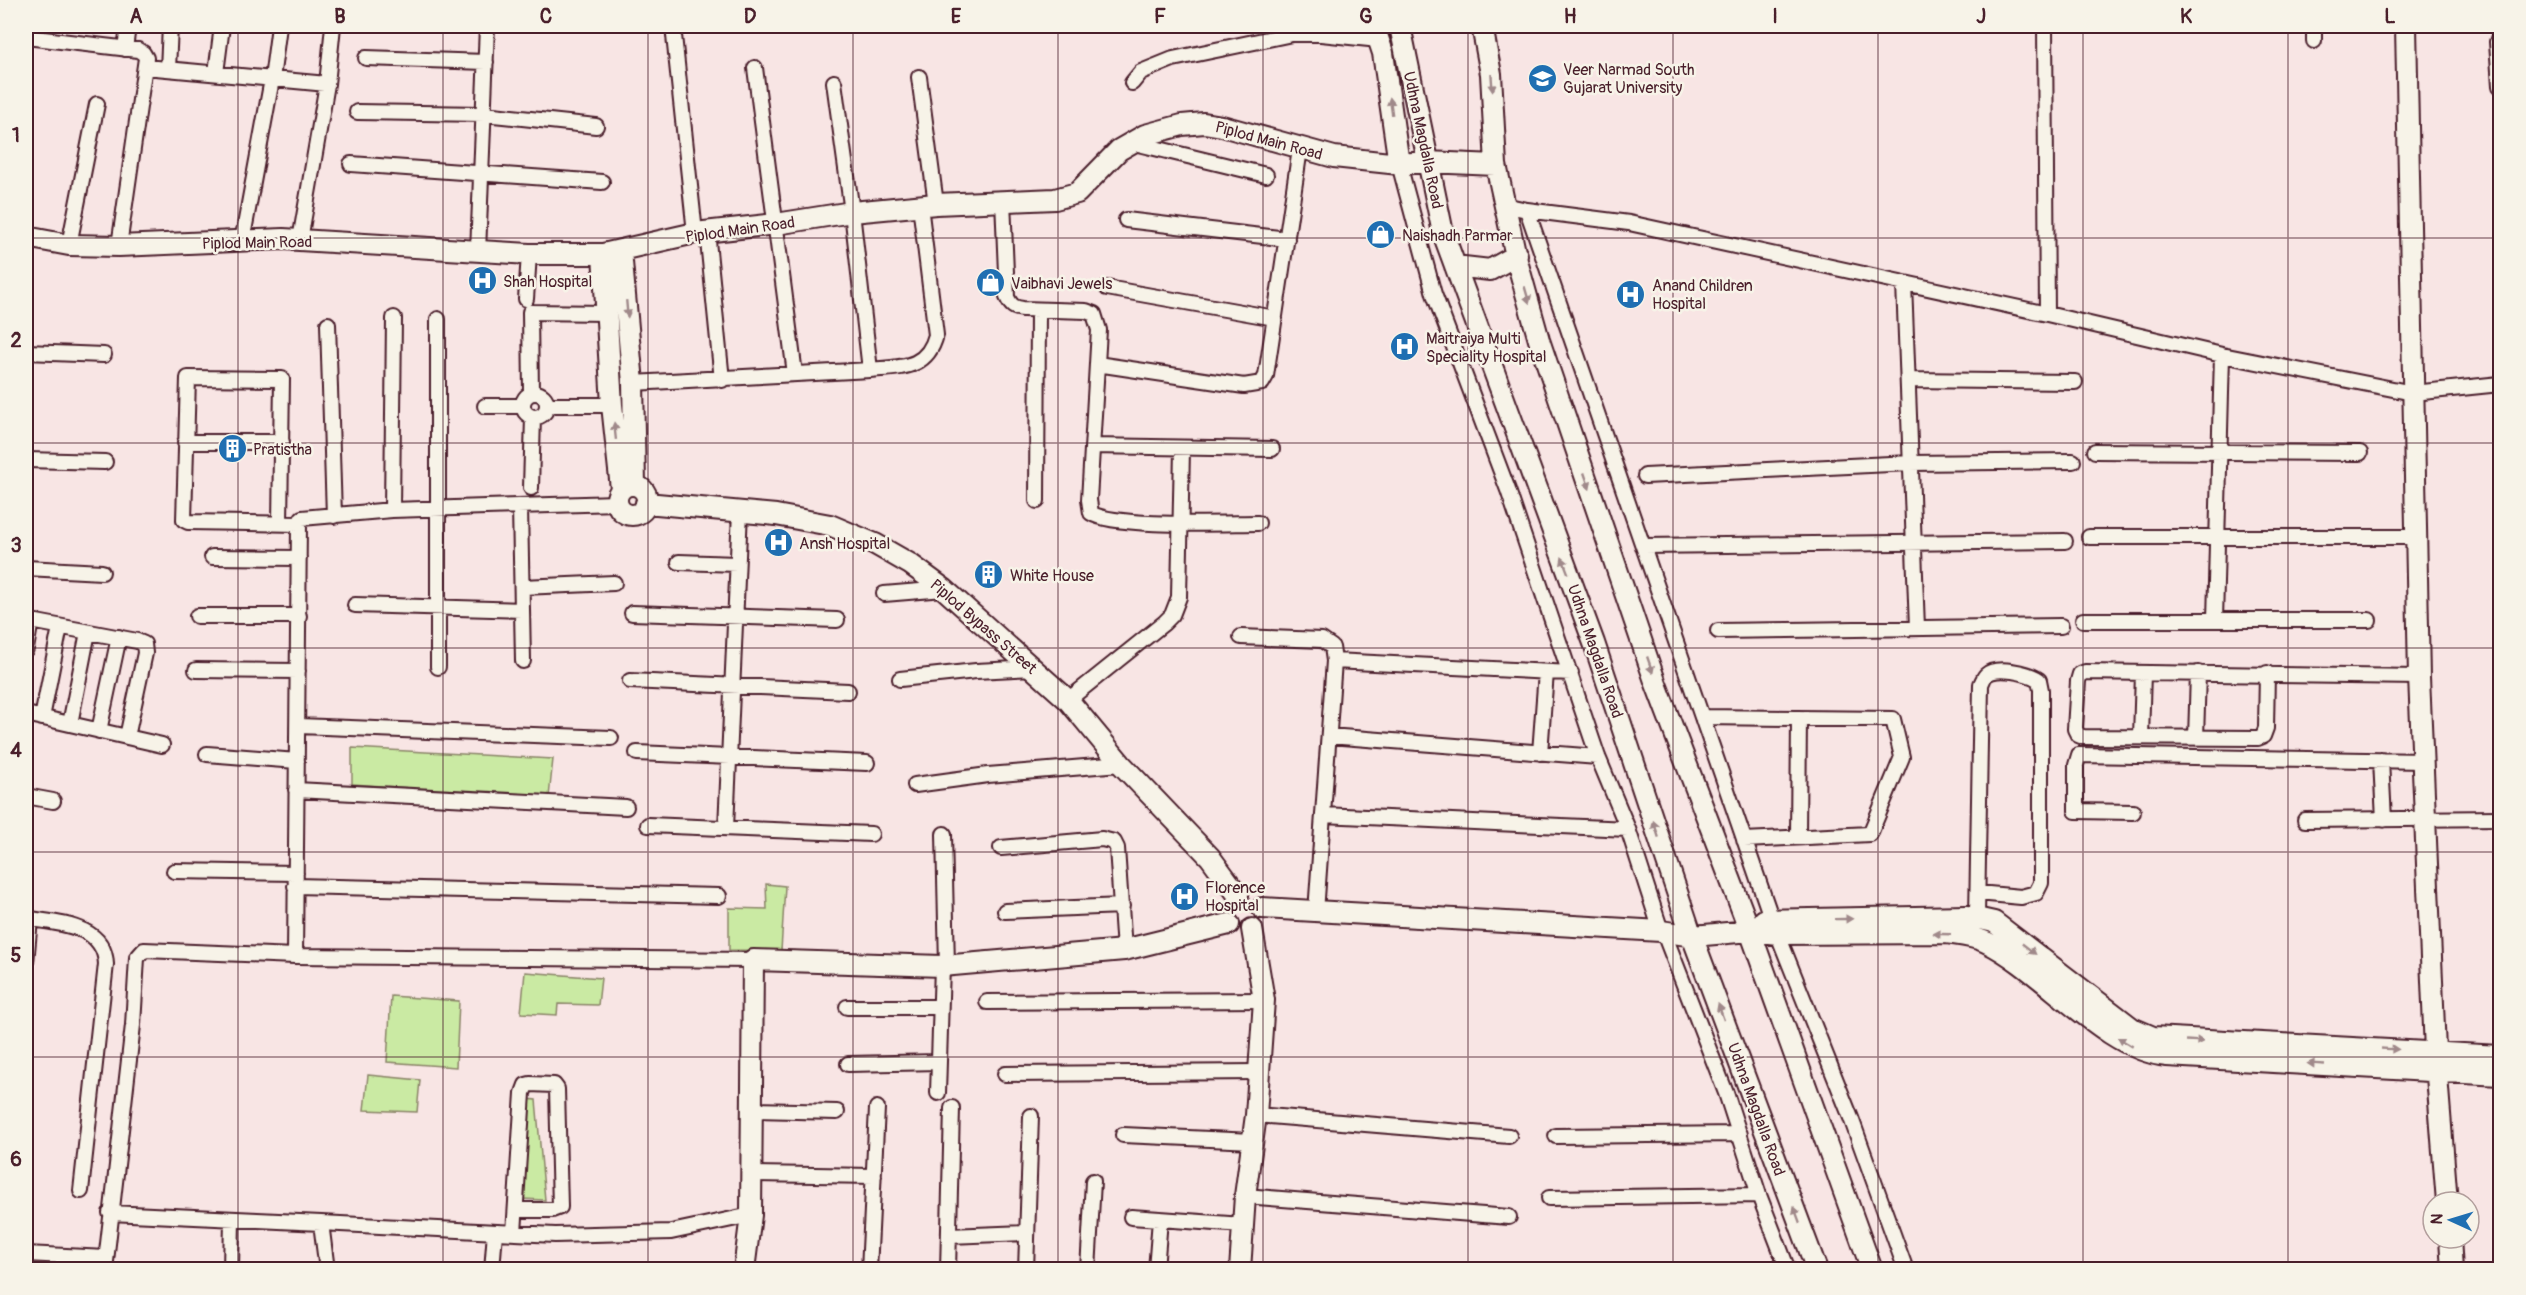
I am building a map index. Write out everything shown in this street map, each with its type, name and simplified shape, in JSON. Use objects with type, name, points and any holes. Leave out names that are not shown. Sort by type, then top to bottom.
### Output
[{"type":"street","points":[[125,49],[129,26]]},
{"type":"street","points":[[168,69],[170,26]]},
{"type":"street","points":[[216,73],[222,26]]},
{"type":"street","points":[[242,242],[272,79],[279,26]]},
{"type":"street","points":[[300,240],[327,84],[333,26]]},
{"type":"street","points":[[478,252],[488,26]]},
{"type":"street","points":[[673,26],[722,380]]},
{"type":"street","name":"Udhna Magdalla Road","points":[[1400,26],[1443,233],[1594,643],[1691,932],[1817,1269]]},
{"type":"street","points":[[1482,26],[1491,74],[1496,165],[1516,255],[1539,340],[1656,684],[1748,924],[1872,1269]]},
{"type":"street","points":[[2045,26],[2047,314]]},
{"type":"street","points":[[2314,26],[2314,41]]},
{"type":"street","points":[[2406,26],[2420,677],[2436,1060],[2446,1190]]},
{"type":"street","points":[[1132,82],[1141,72],[1173,59],[1292,34],[1377,33],[1383,53],[1399,164],[1434,294],[1508,490],[1598,757],[1628,829],[1661,931],[1665,936],[1726,1093],[1759,1195],[1788,1269]]},
{"type":"street","points":[[2500,34],[2497,42],[2500,86]]},
{"type":"street","points":[[26,37],[143,52],[146,58],[119,246]]},
{"type":"street","points":[[366,58],[486,62]]},
{"type":"street","points":[[145,67],[327,84]]},
{"type":"street","points":[[755,68],[795,374]]},
{"type":"street","points":[[633,383],[722,380],[870,370],[912,365],[929,354],[933,346],[936,324],[919,77]]},
{"type":"street","points":[[834,82],[870,370]]},
{"type":"street","points":[[69,245],[98,104]]},
{"type":"street","points":[[357,112],[484,114],[596,126]]},
{"type":"street","name":"Piplod Main Road","points":[[26,237],[69,245],[119,246],[300,240],[478,252],[612,253],[701,232],[776,224],[852,212],[928,204],[1055,199],[1077,193],[1119,150],[1130,142],[1161,130],[1204,123],[1334,157],[1399,164],[1427,162],[1496,165]]},
{"type":"street","points":[[1130,142],[1266,175]]},
{"type":"street","points":[[1097,364],[1253,386],[1262,383],[1266,376],[1300,149]]},
{"type":"street","points":[[351,164],[602,182]]},
{"type":"street","points":[[1003,200],[1007,297],[1010,304],[1015,308],[1086,311],[1094,314],[1099,330],[1089,500],[1091,513],[1106,519],[1179,524],[1258,523]]},
{"type":"street","points":[[1504,205],[1629,223],[2047,314],[2222,355],[2413,393],[2500,384]]},
{"type":"street","points":[[1527,210],[1644,546],[1671,632],[1775,927],[1851,1118],[1906,1269]]},
{"type":"street","points":[[1126,220],[1287,239]]},
{"type":"street","points":[[612,253],[606,313],[612,405],[624,493]]},
{"type":"street","points":[[612,253],[633,383],[624,493]]},
{"type":"street","points":[[526,299],[529,254]]},
{"type":"street","points":[[1455,266],[1490,270],[1516,255]]},
{"type":"street","points":[[1904,283],[1917,628]]},
{"type":"street","points":[[1107,288],[1275,318]]},
{"type":"street","points":[[1037,501],[1038,310]]},
{"type":"street","points":[[531,393],[530,312],[606,313]]},
{"type":"street","points":[[392,510],[394,318]]},
{"type":"street","points":[[438,319],[438,667]]},
{"type":"street","points":[[328,324],[334,516]]},
{"type":"street","points":[[26,352],[104,355]]},
{"type":"street","points":[[2214,620],[2222,355]]},
{"type":"street","points":[[280,523],[283,381],[278,377],[188,378],[183,517],[185,521],[299,524]]},
{"type":"street","points":[[1908,380],[2075,382]]},
{"type":"street","points":[[531,393],[542,396],[547,405],[544,413],[533,417],[526,414],[522,406],[524,398],[531,393]]},
{"type":"street","points":[[547,405],[612,405]]},
{"type":"street","points":[[485,406],[522,406]]},
{"type":"street","points":[[531,488],[533,417]]},
{"type":"street","points":[[186,442],[282,442]]},
{"type":"street","points":[[1092,446],[1272,449]]},
{"type":"street","points":[[1068,700],[1172,615],[1179,597],[1182,449]]},
{"type":"street","points":[[2096,451],[2360,453]]},
{"type":"street","points":[[26,460],[105,462]]},
{"type":"street","points":[[1645,476],[1911,463],[2073,460]]},
{"type":"street","name":"Piplod Bypass Street","points":[[624,493],[641,488],[646,495],[646,503],[776,514],[830,525],[875,544],[910,564],[944,589],[1068,700],[1121,764],[1210,857],[1238,895]]},
{"type":"street","points":[[295,956],[299,524],[302,518],[392,510],[520,507],[624,493]]},
{"type":"street","points":[[520,507],[523,661]]},
{"type":"street","points":[[726,828],[740,511]]},
{"type":"street","points":[[2089,537],[2417,537]]},
{"type":"street","points":[[1644,546],[2065,541]]},
{"type":"street","points":[[212,556],[299,558]]},
{"type":"street","points":[[679,562],[737,564]]},
{"type":"street","points":[[26,568],[102,572]]},
{"type":"street","points":[[522,587],[614,583]]},
{"type":"street","points":[[884,594],[944,589]]},
{"type":"street","points":[[355,605],[522,610]]},
{"type":"street","points":[[632,613],[837,620]]},
{"type":"street","points":[[196,616],[298,616]]},
{"type":"street","points":[[26,649],[28,620],[144,644],[145,653],[127,737]]},
{"type":"street","points":[[2083,620],[2369,620]]},
{"type":"street","points":[[1718,631],[2061,626]]},
{"type":"street","points":[[42,718],[60,627]]},
{"type":"street","points":[[70,724],[88,632]]},
{"type":"street","points":[[99,730],[119,637]]},
{"type":"street","points":[[1241,637],[1322,640],[1332,647],[1334,661],[1316,912]]},
{"type":"street","points":[[1334,661],[1571,673]]},
{"type":"street","points":[[900,679],[1034,668]]},
{"type":"street","points":[[196,670],[298,671]]},
{"type":"street","points":[[1977,917],[1981,684],[1986,675],[1994,671],[2028,673],[2039,680],[2041,690],[2041,883],[2036,893],[2021,897],[1978,892]]},
{"type":"street","points":[[1540,753],[1546,672]]},
{"type":"street","points":[[2267,673],[2266,728],[2263,736],[2083,737],[2078,735],[2075,729],[2080,674],[2085,672],[2267,673],[2420,677]]},
{"type":"street","points":[[2141,737],[2143,673]]},
{"type":"street","points":[[2196,738],[2198,673]]},
{"type":"street","points":[[630,681],[848,691]]},
{"type":"street","points":[[26,714],[162,745]]},
{"type":"street","points":[[1702,717],[1893,719],[1902,757],[1870,834],[1744,840]]},
{"type":"street","points":[[1798,837],[1799,718]]},
{"type":"street","points":[[298,726],[611,738]]},
{"type":"street","points":[[1329,736],[1598,757]]},
{"type":"street","points":[[637,753],[867,763]]},
{"type":"street","points":[[207,754],[297,761]]},
{"type":"street","points":[[2133,812],[2076,811],[2076,765],[2079,755],[2424,761]]},
{"type":"street","points":[[2381,760],[2384,819]]},
{"type":"street","points":[[915,785],[988,775],[1121,764]]},
{"type":"street","points":[[296,790],[626,807]]},
{"type":"street","points":[[26,796],[53,801]]},
{"type":"street","points":[[1323,815],[1628,829]]},
{"type":"street","points":[[2305,820],[2500,818]]},
{"type":"street","points":[[648,825],[872,834]]},
{"type":"street","points":[[938,1093],[940,1007],[945,966],[944,834]]},
{"type":"street","points":[[1001,848],[1102,839],[1114,842],[1118,848],[1124,950]]},
{"type":"street","points":[[174,871],[296,879],[719,897]]},
{"type":"street","points":[[1238,895],[1250,895],[1262,908],[1261,921],[1252,929],[1239,930],[1229,924],[1226,907],[1229,901],[1238,895]]},
{"type":"street","points":[[1005,911],[1122,906]]},
{"type":"street","points":[[1262,908],[1661,931],[1691,932],[1748,924],[1946,933],[1986,942],[2007,955],[2120,1040],[2154,1055],[2436,1060],[2500,1056]]},
{"type":"street","points":[[1775,927],[1977,917],[1994,922],[2132,1028],[2153,1037],[2436,1060],[2500,1075]]},
{"type":"street","points":[[26,963],[28,919],[76,927],[91,934],[105,952],[106,964],[81,1191]]},
{"type":"street","points":[[26,1254],[106,1264],[140,953],[144,950],[295,956],[753,960],[945,966],[1124,950],[1229,924]]},
{"type":"street","points":[[1240,1269],[1245,1196],[1256,1115],[1264,1000],[1252,929]]},
{"type":"street","points":[[744,1269],[751,1215],[750,1110],[753,960]]},
{"type":"street","points":[[987,1002],[1264,1000]]},
{"type":"street","points":[[847,1007],[940,1007]]},
{"type":"street","points":[[848,1064],[939,1062]]},
{"type":"street","points":[[1005,1074],[1258,1072]]},
{"type":"street","points":[[514,1233],[524,1088],[530,1084],[554,1085],[557,1089],[560,1207],[552,1210],[516,1210]]},
{"type":"street","points":[[869,1269],[877,1108]]},
{"type":"street","points":[[948,1269],[952,1108]]},
{"type":"street","points":[[750,1110],[837,1112]]},
{"type":"street","points":[[1256,1115],[1509,1136]]},
{"type":"street","points":[[1026,1269],[1031,1116]]},
{"type":"street","points":[[1557,1136],[1740,1134]]},
{"type":"street","points":[[1123,1135],[1253,1141]]},
{"type":"street","points":[[751,1174],[874,1176]]},
{"type":"street","points":[[1088,1269],[1093,1181]]},
{"type":"street","points":[[1549,1198],[1759,1195]]},
{"type":"street","points":[[1245,1196],[1509,1218]]},
{"type":"street","points":[[110,1213],[555,1235],[671,1232],[751,1215]]},
{"type":"street","points":[[1131,1217],[1243,1225]]},
{"type":"street","points":[[231,1269],[232,1219]]},
{"type":"street","points":[[1156,1269],[1160,1219]]},
{"type":"street","points":[[321,1224],[327,1269]]},
{"type":"street","points":[[492,1269],[495,1232]]},
{"type":"street","points":[[949,1236],[1026,1233]]},
{"type":"street","points":[[2451,1250],[2452,1269]]},
{"type":"green space","points":[[352,748],[553,759],[549,797],[352,784]]},
{"type":"green space","points":[[766,884],[785,886],[781,951],[729,950],[729,908],[767,909]]},
{"type":"green space","points":[[525,972],[601,978],[598,1005],[558,1004],[557,1015],[521,1013]]},
{"type":"green space","points":[[391,996],[459,1001],[456,1067],[387,1062]]},
{"type":"green space","points":[[368,1075],[420,1080],[417,1112],[364,1110]]},
{"type":"green space","points":[[518,1098],[536,1100],[545,1200],[521,1199]]},
{"type":"place","name":"Veer Narmad South Gujarat University","points":[[1542,78]]},
{"type":"place","name":"Naishadh Parmar","points":[[1381,235]]},
{"type":"place","name":"Shah Hospital","points":[[482,281]]},
{"type":"place","name":"Vaibhavi Jewels","points":[[990,283]]},
{"type":"place","name":"Anand Children Hospital","points":[[1631,294]]},
{"type":"place","name":"Maitraiya Multi Speciality Hospital","points":[[1405,347]]},
{"type":"place","name":"Pratistha","points":[[232,449]]},
{"type":"place","name":"Ansh Hospital","points":[[778,543]]},
{"type":"place","name":"White House","points":[[989,575]]},
{"type":"place","name":"Florence Hospital","points":[[1184,896]]}]
